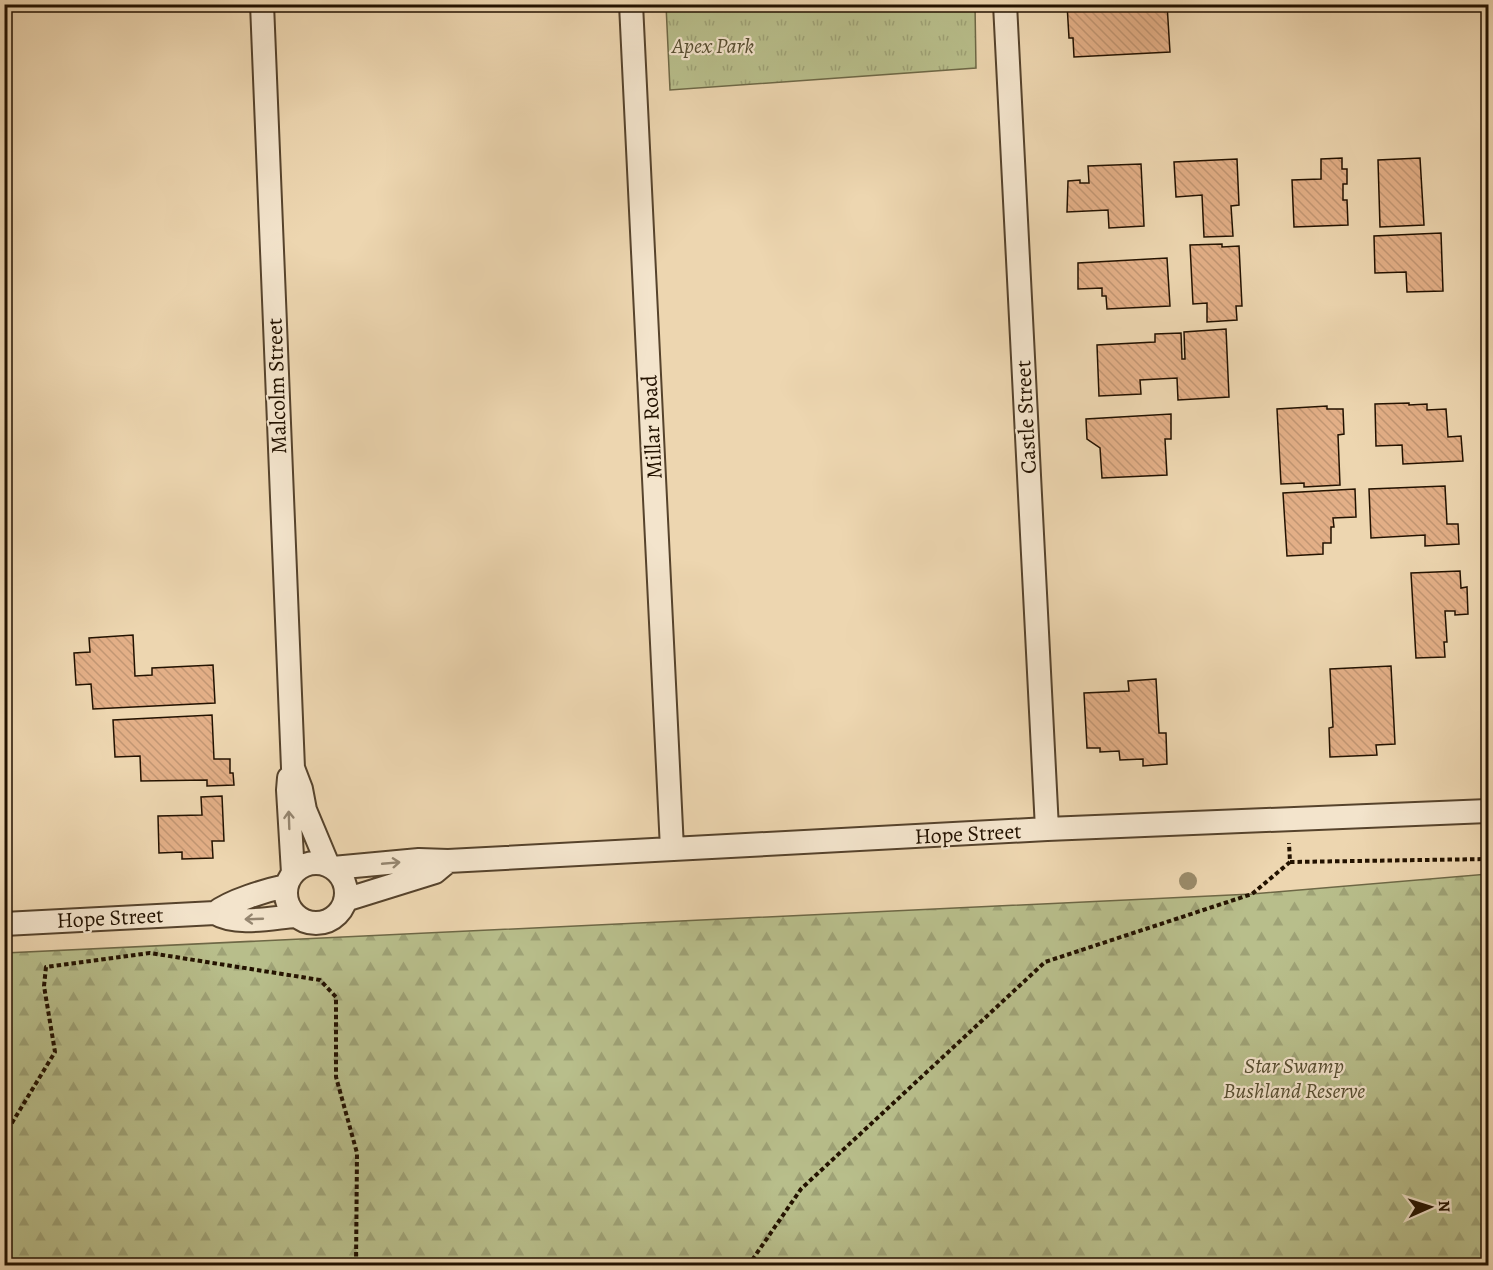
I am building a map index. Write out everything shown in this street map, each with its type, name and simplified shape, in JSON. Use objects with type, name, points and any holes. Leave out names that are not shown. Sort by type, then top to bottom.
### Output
[{"type":"street","name":"Malcolm Street","points":[[262,4],[293,768],[301,789],[305,810],[331,867]]},
{"type":"street","name":"Millar Road","points":[[631,4],[672,849]]},
{"type":"street","name":"Castle Street","points":[[1005,4],[1047,830]]},
{"type":"street","name":"Malcolm Street","points":[[290,879],[288,790],[289,776],[293,768]]},
{"type":"street","name":"Hope Street","points":[[331,867],[419,860],[448,861],[1047,830],[1488,811]]},
{"type":"street","name":"Hope Street","points":[[345,900],[435,872],[448,861]]},
{"type":"street","points":[[313,862],[331,867],[344,882],[346,891],[341,910],[325,922],[314,924],[295,916],[286,902],[290,879],[298,868],[313,862]]},
{"type":"street","name":"Hope Street","points":[[215,913],[221,908],[290,879]]},
{"type":"street","name":"Hope Street","points":[[4,924],[215,913],[223,918],[234,919],[295,916]]},
{"type":"path","points":[[1288,819],[1290,862]]},
{"type":"path","points":[[748,1266],[801,1189],[1045,962],[1251,894],[1290,862],[1488,859]]},
{"type":"path","points":[[4,1136],[55,1052],[44,986],[46,967],[150,953],[320,980],[336,997],[336,1077],[357,1153],[356,1266]]},
{"type":"green space","name":"Apex Park","points":[[666,5],[975,5],[976,68],[670,90]]},
{"type":"green space","name":"Star Swamp Bushland Reserve","points":[[1488,874],[1488,1265],[5,1265],[5,953],[1252,894]]},
{"type":"building","points":[[1067,4],[1167,4],[1170,52],[1074,57],[1073,38],[1069,38]]},
{"type":"building","points":[[1342,158],[1342,169],[1347,169],[1347,184],[1343,184],[1343,200],[1347,200],[1348,225],[1294,227],[1292,180],[1321,179],[1321,159]]},
{"type":"building","points":[[1420,158],[1424,225],[1380,227],[1378,160]]},
{"type":"building","points":[[1237,159],[1239,205],[1231,206],[1233,236],[1204,237],[1202,195],[1176,197],[1174,162]]},
{"type":"building","points":[[1141,164],[1144,226],[1109,228],[1108,210],[1067,212],[1068,181],[1080,180],[1080,183],[1089,183],[1088,166]]},
{"type":"building","points":[[1441,233],[1443,291],[1407,292],[1406,272],[1375,273],[1374,236]]},
{"type":"building","points":[[1222,244],[1222,247],[1239,246],[1242,306],[1236,306],[1237,320],[1207,322],[1207,303],[1193,304],[1190,245]]},
{"type":"building","points":[[1167,258],[1170,306],[1107,309],[1106,296],[1102,296],[1102,288],[1078,289],[1078,263]]},
{"type":"building","points":[[1226,329],[1229,397],[1178,400],[1177,378],[1140,380],[1141,394],[1099,396],[1097,345],[1155,342],[1155,334],[1181,333],[1182,359],[1185,359],[1184,332]]},
{"type":"building","points":[[1409,403],[1409,405],[1427,404],[1427,410],[1446,409],[1448,437],[1461,436],[1463,461],[1403,464],[1402,445],[1376,446],[1375,404]]},
{"type":"building","points":[[1327,406],[1327,409],[1343,409],[1344,434],[1338,435],[1340,485],[1304,487],[1304,483],[1281,484],[1277,409]]},
{"type":"building","points":[[1171,414],[1171,439],[1165,439],[1167,475],[1102,478],[1100,448],[1087,439],[1086,419]]},
{"type":"building","points":[[1445,486],[1447,524],[1458,524],[1459,544],[1425,546],[1425,535],[1371,538],[1369,489]]},
{"type":"building","points":[[1355,489],[1356,517],[1333,518],[1331,543],[1323,543],[1323,554],[1287,556],[1283,493]]},
{"type":"building","points":[[1460,571],[1461,588],[1467,587],[1468,614],[1455,615],[1455,611],[1445,611],[1447,642],[1444,642],[1445,657],[1416,658],[1411,573]]},
{"type":"building","points":[[133,635],[135,676],[152,675],[152,668],[213,665],[215,703],[93,709],[91,684],[76,685],[74,653],[90,652],[89,638]]},
{"type":"building","points":[[1391,666],[1395,744],[1376,745],[1377,755],[1330,757],[1329,728],[1333,727],[1330,669]]},
{"type":"building","points":[[1156,679],[1159,733],[1166,733],[1167,764],[1143,766],[1143,759],[1120,760],[1119,751],[1100,752],[1100,748],[1087,748],[1084,693],[1129,691],[1128,681]]},
{"type":"building","points":[[212,715],[214,759],[230,759],[230,773],[233,773],[234,785],[207,786],[207,780],[141,781],[140,756],[115,757],[113,720]]},
{"type":"building","points":[[222,796],[224,841],[212,841],[213,858],[182,859],[182,852],[159,853],[158,816],[202,815],[201,797]]}]
